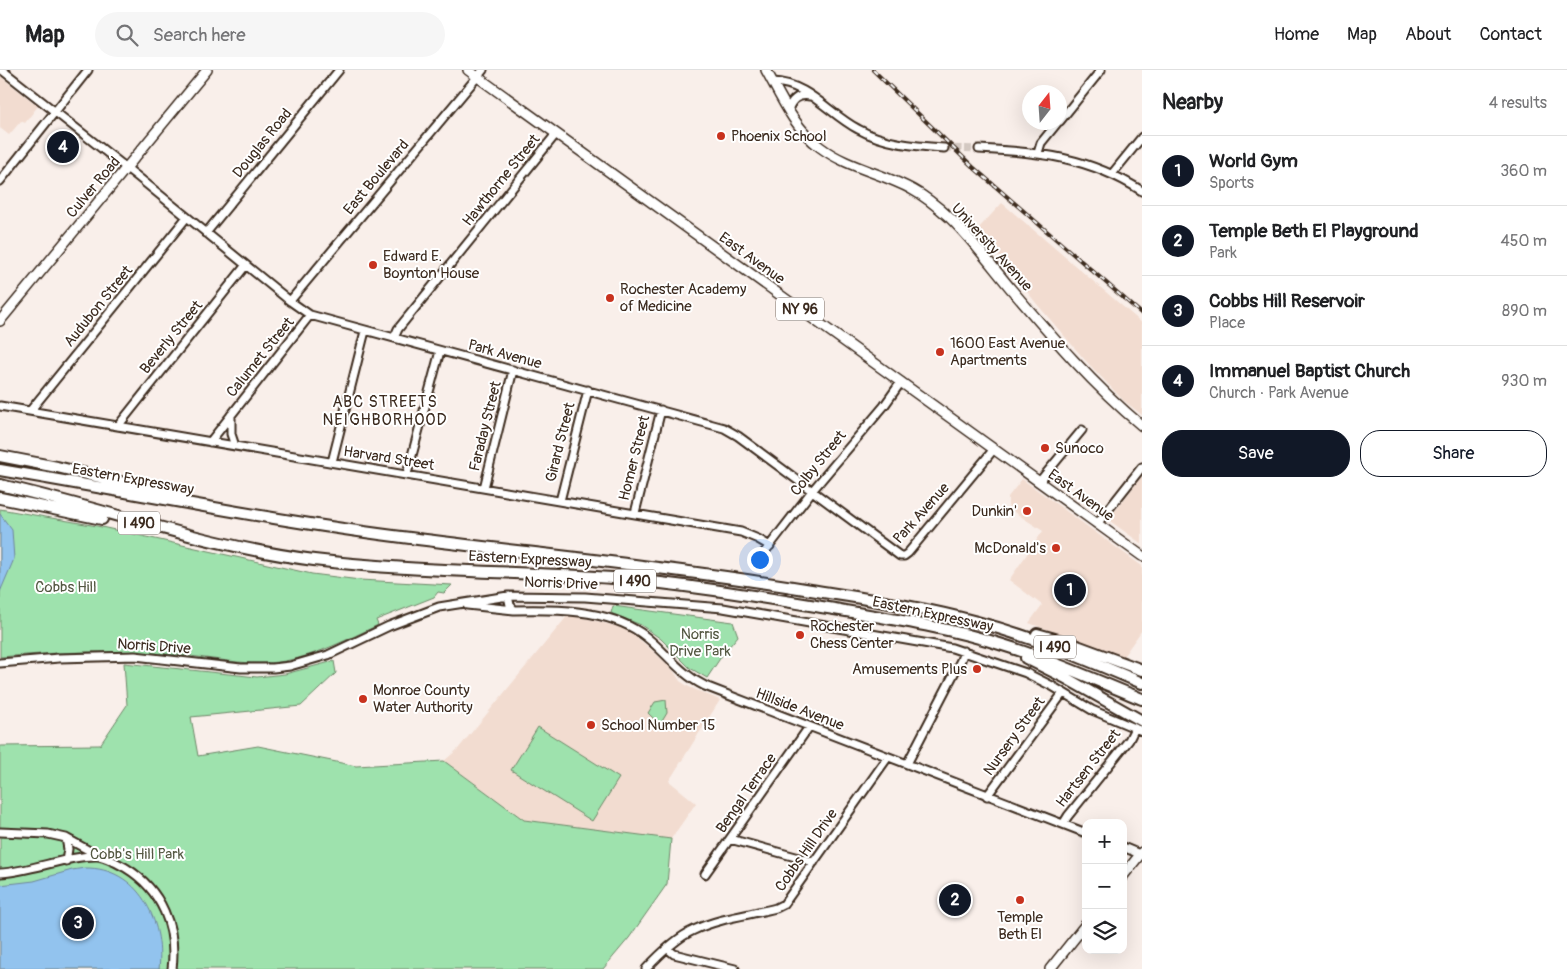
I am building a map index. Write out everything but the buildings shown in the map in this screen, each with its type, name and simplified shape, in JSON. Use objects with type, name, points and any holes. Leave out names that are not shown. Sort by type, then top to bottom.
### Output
[{"type":"highway","points":[[0,456],[64,468],[265,517]]},
{"type":"highway","name":"Eastern Expressway","points":[[0,470],[265,517],[384,535],[726,576],[893,604],[966,618],[1052,645],[1142,683]]},
{"type":"highway","name":"Eastern Expressway","points":[[0,485],[192,537],[266,553],[344,563],[608,578],[692,587],[915,623],[987,640],[1047,660],[1142,700]]},
{"type":"highway","points":[[0,498],[192,537]]},
{"type":"highway","points":[[966,618],[1057,639],[1142,670]]},
{"type":"highway","points":[[987,640],[1060,674],[1140,726]]},
{"type":"main road","name":"Culver Road","points":[[1,319],[207,70]]},
{"type":"main road","name":"East Avenue","points":[[468,70],[480,74],[556,134],[1142,556]]},
{"type":"main road","name":"University Avenue","points":[[766,70],[788,110],[803,131],[820,148],[854,166],[913,190],[937,206],[962,229],[1072,360],[1114,402],[1142,426]]},
{"type":"main road","points":[[1127,871],[1141,853]]},
{"type":"main road","points":[[1050,969],[1082,929]]},
{"type":"street","name":"Park Avenue","points":[[2,70],[310,315],[716,425],[731,431],[894,552],[903,556],[908,553],[994,449]]},
{"type":"street","points":[[0,181],[88,70]]},
{"type":"street","name":"Douglas Road","points":[[206,233],[339,70]]},
{"type":"street","points":[[1067,112],[1101,70]]},
{"type":"street","name":"East Boulevard","points":[[290,301],[480,74]]},
{"type":"street","points":[[773,82],[783,82],[794,86],[812,96],[858,129],[873,136],[903,145],[944,148]]},
{"type":"street","points":[[788,110],[791,103],[798,96],[812,96]]},
{"type":"street","points":[[1038,153],[1041,143],[1052,130]]},
{"type":"street","name":"Hawthorne Street","points":[[394,338],[400,327],[556,134]]},
{"type":"street","points":[[1112,174],[1142,137]]},
{"type":"street","points":[[979,149],[1038,153],[1076,161],[1112,174],[1142,191]]},
{"type":"street","name":"Audubon Street","points":[[30,411],[187,218]]},
{"type":"street","name":"Beverly Street","points":[[118,426],[246,266]]},
{"type":"street","name":"Calumet Street","points":[[210,442],[310,315]]},
{"type":"street","points":[[332,462],[365,331]]},
{"type":"street","points":[[407,474],[440,351]]},
{"type":"street","name":"Faraday Street","points":[[484,488],[514,370]]},
{"type":"street","name":"Colby Street","points":[[757,562],[812,491],[884,406],[901,382]]},
{"type":"street","name":"Girard Street","points":[[560,501],[588,390]]},
{"type":"street","name":"Harvard Street","points":[[0,406],[741,532],[758,538],[770,546]]},
{"type":"street","name":"Homer Street","points":[[635,513],[661,410]]},
{"type":"street","name":"Calumet Street","points":[[231,415],[231,434],[235,446]]},
{"type":"street","points":[[1039,482],[1082,430]]},
{"type":"street","points":[[1097,524],[1142,467]]},
{"type":"street","points":[[508,596],[510,605],[514,610]]},
{"type":"street","name":"Norris Drive","points":[[0,663],[59,658],[135,656],[241,668],[258,669],[290,666],[328,655],[389,626],[454,604],[508,596],[586,597],[722,608],[923,642],[964,651],[1042,680],[1096,713],[1140,726]]},
{"type":"street","name":"Hillside Avenue","points":[[454,604],[514,610],[572,611],[619,622],[641,633],[675,666],[694,681],[738,700],[1082,831]]},
{"type":"street","points":[[907,764],[964,651]]},
{"type":"street","name":"Nursery Street","points":[[987,796],[1063,693]]},
{"type":"street","name":"Hartsen Street","points":[[1063,824],[1140,726]]},
{"type":"street","name":"Bengal Terrace","points":[[705,874],[809,727]]},
{"type":"street","name":"Cobbs Hill Drive","points":[[646,969],[684,935],[700,927],[781,906],[888,757]]},
{"type":"street","points":[[0,832],[48,834],[66,838],[114,862],[148,884],[159,898],[166,915],[174,958],[172,969]]},
{"type":"street","points":[[66,838],[68,849],[66,861]]},
{"type":"street","points":[[730,839],[814,862]]},
{"type":"street","points":[[1127,848],[1141,853]]},
{"type":"street","points":[[0,873],[99,856]]},
{"type":"street","points":[[668,949],[674,954],[735,969]]},
{"type":"shaded area","points":[[0,76],[38,106],[25,123],[21,121],[9,135],[0,128]]},
{"type":"shaded area","points":[[1002,203],[1142,323],[1142,415],[1123,400],[1085,360],[1036,303],[978,229]]},
{"type":"shaded area","points":[[1142,476],[1142,544],[1109,519]]},
{"type":"shaded area","points":[[1022,479],[1142,566],[1142,630],[1122,658],[1029,623],[1042,605],[1009,580],[1043,531],[1008,506],[1008,497]]},
{"type":"shaded area","name":"School Number 15","points":[[569,614],[627,629],[673,670],[680,681],[689,687],[720,700],[669,781],[696,803],[671,839],[524,820],[444,761],[458,749]]},
{"type":"green space","name":"Cobbs Hill","points":[[0,509],[97,526],[312,574],[360,580],[452,585],[444,593],[438,592],[434,597],[376,620],[378,625],[344,641],[321,651],[285,661],[245,663],[157,653],[112,652],[0,657]]},
{"type":"green space","name":"Norris Drive Park","points":[[613,606],[733,622],[738,636],[707,678],[690,668],[661,639],[641,625],[611,613]]},
{"type":"green space","name":"Cobb's Hill Park","points":[[334,661],[336,673],[301,706],[191,717],[198,756],[258,746],[356,766],[444,761],[524,820],[671,839],[667,884],[629,938],[603,969],[0,969],[0,746],[100,745],[127,705],[124,663],[257,677],[285,674]]},
{"type":"green space","points":[[666,700],[667,713],[661,723],[658,723],[648,713],[655,702]]},
{"type":"green space","points":[[538,727],[619,778],[592,821],[511,770]]},
{"type":"green space","points":[[947,890],[968,897],[964,909],[943,903]]},
{"type":"water","points":[[0,514],[12,530],[14,559],[0,592]]},
{"type":"water","points":[[85,868],[104,870],[120,877],[133,887],[144,900],[152,916],[157,933],[160,951],[159,969],[0,969],[0,885],[34,881]]},
{"type":"tunnel","points":[[944,148],[979,149]]},
{"type":"railway","points":[[873,70],[973,167],[1142,314]]},
{"type":"place","name":"Phoenix School","points":[[721,136]]},
{"type":"place","name":"Immanuel Baptist Church","points":[[63,147]]},
{"type":"place","name":"Edward E. Boynton House","points":[[373,265]]},
{"type":"place","name":"Rochester Academy of Medicine","points":[[610,298]]},
{"type":"place","name":"1600 East Avenue Apartments","points":[[940,352]]},
{"type":"place","name":"Sunoco","points":[[1045,448]]},
{"type":"place","name":"Dunkin'","points":[[1027,511]]},
{"type":"place","name":"McDonald's","points":[[1056,548]]},
{"type":"place","name":"World Gym","points":[[1070,590]]},
{"type":"place","name":"Rochester Chess Center","points":[[800,635]]},
{"type":"place","name":"Amusements Plus","points":[[977,669]]},
{"type":"place","name":"Monroe County Water Authority","points":[[363,699]]},
{"type":"place","name":"School Number 15","points":[[591,725]]},
{"type":"place","name":"Temple Beth El Playground","points":[[955,900]]},
{"type":"place","name":"Temple Beth El","points":[[1020,900]]},
{"type":"place","name":"Cobbs Hill Reservoir","points":[[78,923]]},
{"type":"district","name":"ABC STREETS NEIGHBORHOOD","points":[[385,410]]}]
